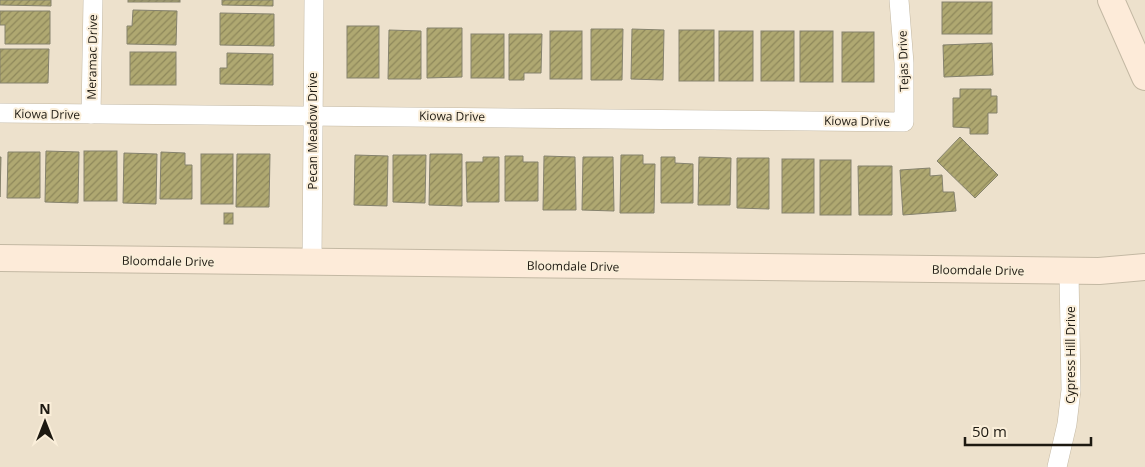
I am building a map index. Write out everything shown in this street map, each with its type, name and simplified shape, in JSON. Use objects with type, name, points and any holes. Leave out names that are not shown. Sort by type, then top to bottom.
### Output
[{"type":"street","name":"Meramac Drive","points":[[91,114],[93,0]]},
{"type":"street","name":"Pecan Meadow Drive","points":[[312,263],[314,0]]},
{"type":"street","name":"Tejas Drive","points":[[899,0],[904,63],[904,122]]},
{"type":"street","points":[[1111,0],[1145,77]]},
{"type":"street","name":"Kiowa Drive","points":[[0,113],[904,122]]},
{"type":"street","name":"Bloomdale Drive","points":[[0,258],[1069,271],[1114,271],[1145,267]]},
{"type":"street","name":"Cypress Hill Drive","points":[[1057,467],[1068,424],[1072,390],[1069,271]]},
{"type":"building","points":[[0,0],[51,0],[51,6],[0,5]]},
{"type":"building","points":[[128,0],[180,0],[180,2],[128,2]]},
{"type":"building","points":[[222,0],[273,0],[273,6],[222,5]]},
{"type":"building","points":[[942,2],[992,2],[992,34],[942,34]]},
{"type":"building","points":[[133,10],[177,11],[176,45],[127,44],[127,26],[132,26]]},
{"type":"building","points":[[0,11],[50,11],[50,44],[5,44],[5,25],[0,25]]},
{"type":"building","points":[[220,13],[274,14],[274,46],[220,45]]},
{"type":"building","points":[[347,26],[379,26],[379,78],[347,78]]},
{"type":"building","points":[[427,28],[462,28],[462,77],[427,78]]},
{"type":"building","points":[[591,29],[623,29],[622,80],[591,80]]},
{"type":"building","points":[[632,29],[664,30],[663,80],[631,79]]},
{"type":"building","points":[[389,30],[421,31],[421,79],[388,79]]},
{"type":"building","points":[[679,30],[714,30],[714,81],[679,81]]},
{"type":"building","points":[[550,31],[582,31],[582,79],[550,79]]},
{"type":"building","points":[[719,31],[753,31],[753,81],[719,81]]},
{"type":"building","points":[[761,31],[794,31],[794,81],[761,81]]},
{"type":"building","points":[[800,31],[833,31],[833,82],[800,82]]},
{"type":"building","points":[[842,32],[874,32],[874,82],[842,82]]},
{"type":"building","points":[[471,34],[504,34],[504,78],[471,78]]},
{"type":"building","points":[[509,34],[542,34],[541,73],[524,73],[524,80],[509,80]]},
{"type":"building","points":[[992,43],[993,75],[944,77],[943,45]]},
{"type":"building","points":[[0,49],[49,49],[48,83],[0,83]]},
{"type":"building","points":[[130,52],[176,52],[176,85],[130,85]]},
{"type":"building","points":[[227,53],[273,54],[273,85],[220,84],[220,68],[227,68]]},
{"type":"building","points":[[960,89],[991,89],[991,96],[997,96],[997,113],[988,113],[988,134],[970,134],[970,128],[953,127],[953,98],[960,98]]},
{"type":"building","points":[[960,137],[998,175],[975,198],[937,161]]},
{"type":"building","points":[[46,151],[79,152],[78,203],[45,202]]},
{"type":"building","points":[[84,151],[117,151],[117,201],[84,201]]},
{"type":"building","points":[[8,152],[40,152],[40,198],[7,198]]},
{"type":"building","points":[[161,152],[185,153],[185,165],[192,165],[192,199],[160,199]]},
{"type":"building","points":[[124,153],[157,154],[156,204],[123,203]]},
{"type":"building","points":[[201,154],[233,154],[233,204],[201,204]]},
{"type":"building","points":[[237,154],[270,154],[269,207],[236,207]]},
{"type":"building","points":[[430,154],[462,154],[462,206],[429,205]]},
{"type":"building","points":[[355,155],[388,156],[387,206],[354,205]]},
{"type":"building","points":[[393,155],[426,155],[425,203],[393,202]]},
{"type":"building","points":[[621,155],[643,155],[643,164],[655,164],[654,213],[620,213]]},
{"type":"building","points":[[505,156],[523,156],[523,162],[538,162],[538,201],[505,201]]},
{"type":"building","points":[[544,156],[575,157],[576,210],[543,210]]},
{"type":"building","points":[[0,157],[1,157],[0,197]]},
{"type":"building","points":[[483,157],[499,157],[499,202],[467,202],[466,162],[483,162]]},
{"type":"building","points":[[583,157],[613,157],[614,211],[582,210]]},
{"type":"building","points":[[661,157],[675,157],[675,163],[693,164],[693,203],[661,203]]},
{"type":"building","points":[[699,157],[731,158],[730,205],[698,205]]},
{"type":"building","points":[[737,158],[769,158],[769,209],[737,208]]},
{"type":"building","points":[[782,159],[814,159],[814,213],[782,213]]},
{"type":"building","points":[[820,160],[851,160],[851,215],[820,215]]},
{"type":"building","points":[[858,166],[892,166],[892,215],[859,215]]},
{"type":"building","points":[[930,168],[930,176],[942,175],[943,192],[954,192],[956,211],[903,215],[900,170]]},
{"type":"building","points":[[224,213],[233,213],[233,224],[224,224]]}]
